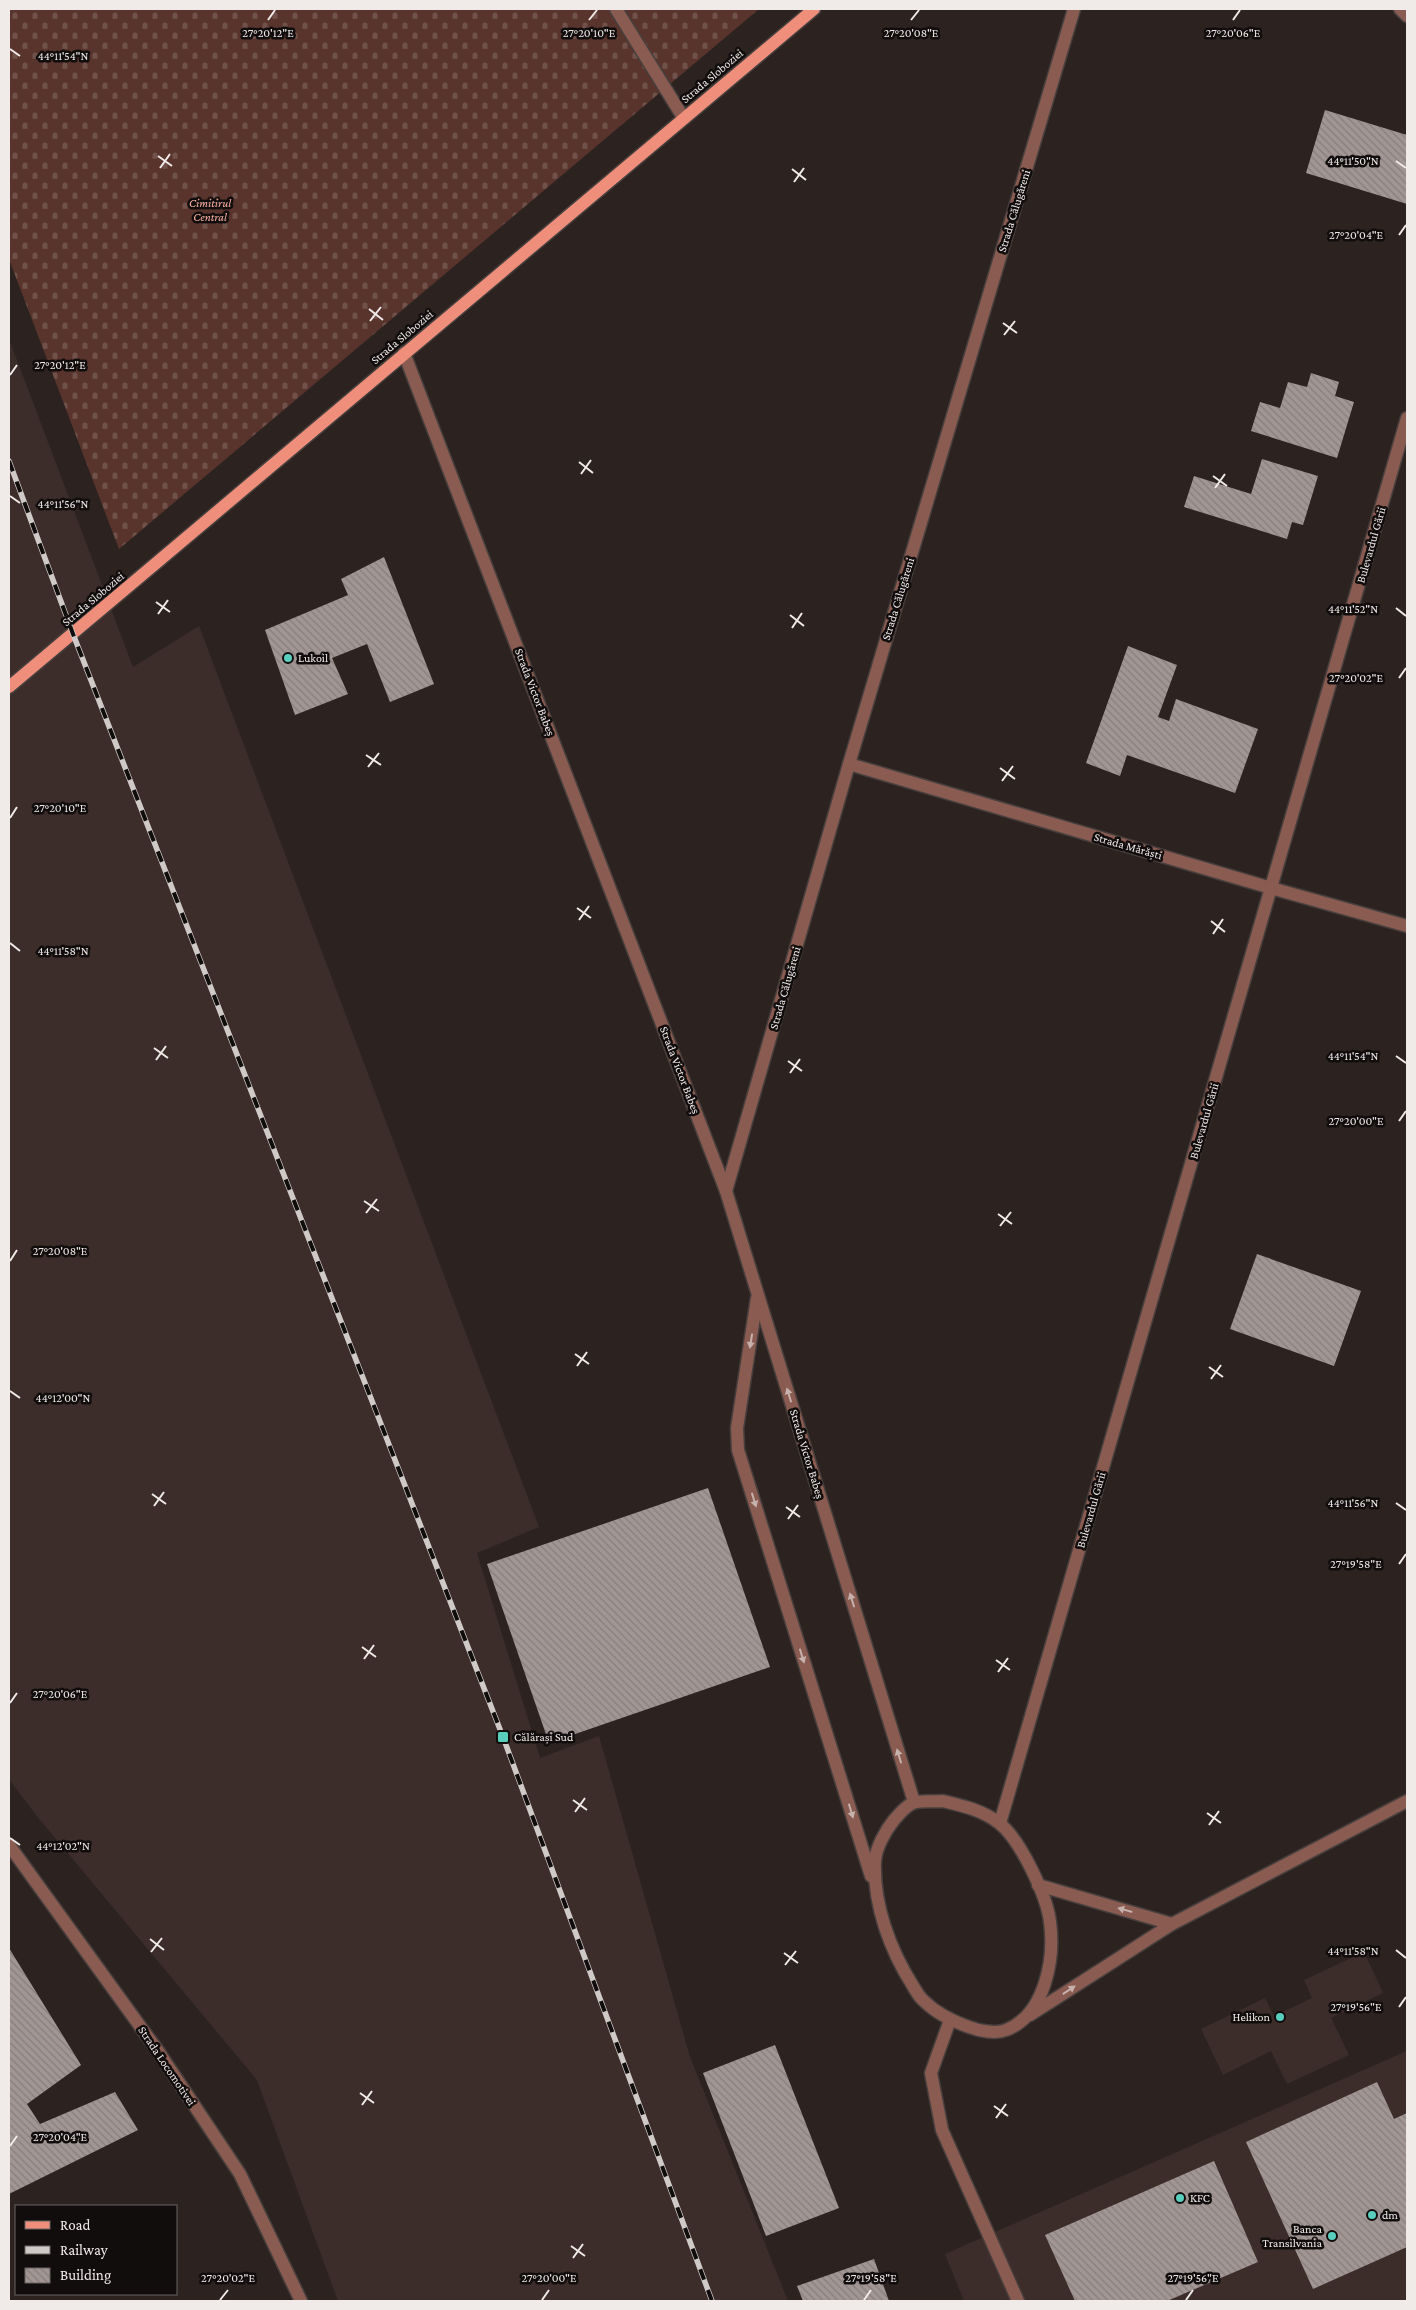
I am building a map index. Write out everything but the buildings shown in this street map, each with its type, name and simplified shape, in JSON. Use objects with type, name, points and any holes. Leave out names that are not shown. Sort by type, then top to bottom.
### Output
[{"type":"main road","name":"Strada Sloboziei","points":[[9,687],[683,117],[814,9]]},
{"type":"street","points":[[616,9],[683,117]]},
{"type":"street","name":"Strada Călugăreni","points":[[726,1191],[849,764],[1074,9]]},
{"type":"street","points":[[1400,9],[1407,16]]},
{"type":"street","name":"Strada Victor Babeș","points":[[404,352],[726,1191],[914,1802]]},
{"type":"street","name":"Bulevardul Gării","points":[[1000,1823],[1407,418]]},
{"type":"street","name":"Strada Mărăști","points":[[849,764],[1407,926]]},
{"type":"street","points":[[758,1293],[737,1428],[738,1450],[878,1898],[888,1938],[903,1970],[922,2001],[950,2020],[978,2031],[1005,2031],[1172,1924],[1407,1802]]},
{"type":"street","points":[[878,1898],[875,1860],[881,1842],[889,1826],[900,1813],[914,1802],[943,1802],[973,1808],[1000,1823],[1025,1856],[1038,1885],[1050,1921],[1050,1953],[1043,1989],[1028,2016]]},
{"type":"street","name":"Strada Locomotivei","points":[[9,1845],[158,2051],[240,2174],[301,2301]]},
{"type":"street","points":[[1038,1885],[1172,1924]]},
{"type":"street","points":[[950,2020],[931,2073],[942,2130],[1018,2301]]},
{"type":"shaded area","points":[[9,339],[133,667],[199,626],[539,1527],[477,1553],[540,1758],[599,1736],[690,2057],[788,2301],[338,2301],[257,2080],[36,1815],[9,1779]]},
{"type":"shaded area","name":"Helikon","points":[[1364,1952],[1383,1993],[1331,2018],[1349,2055],[1287,2084],[1271,2051],[1223,2075],[1201,2029],[1265,1998],[1274,2016],[1312,1998],[1304,1980]]},
{"type":"shaded area","points":[[1407,2051],[1407,2301],[964,2301],[945,2254]]},
{"type":"green space","name":"Cimitirul Central","points":[[9,9],[759,9],[119,549],[9,259]]},
{"type":"railway","points":[[9,461],[73,634],[503,1737],[712,2301]]},
{"type":"place","name":"Lukoil","points":[[288,658]]},
{"type":"place","name":"Călărași Sud","points":[[503,1737]]},
{"type":"place","name":"Helikon","points":[[1280,2017]]},
{"type":"place","name":"KFC","points":[[1180,2198]]},
{"type":"place","name":"dm","points":[[1372,2215]]},
{"type":"place","name":"Banca Transilvania","points":[[1332,2236]]}]
